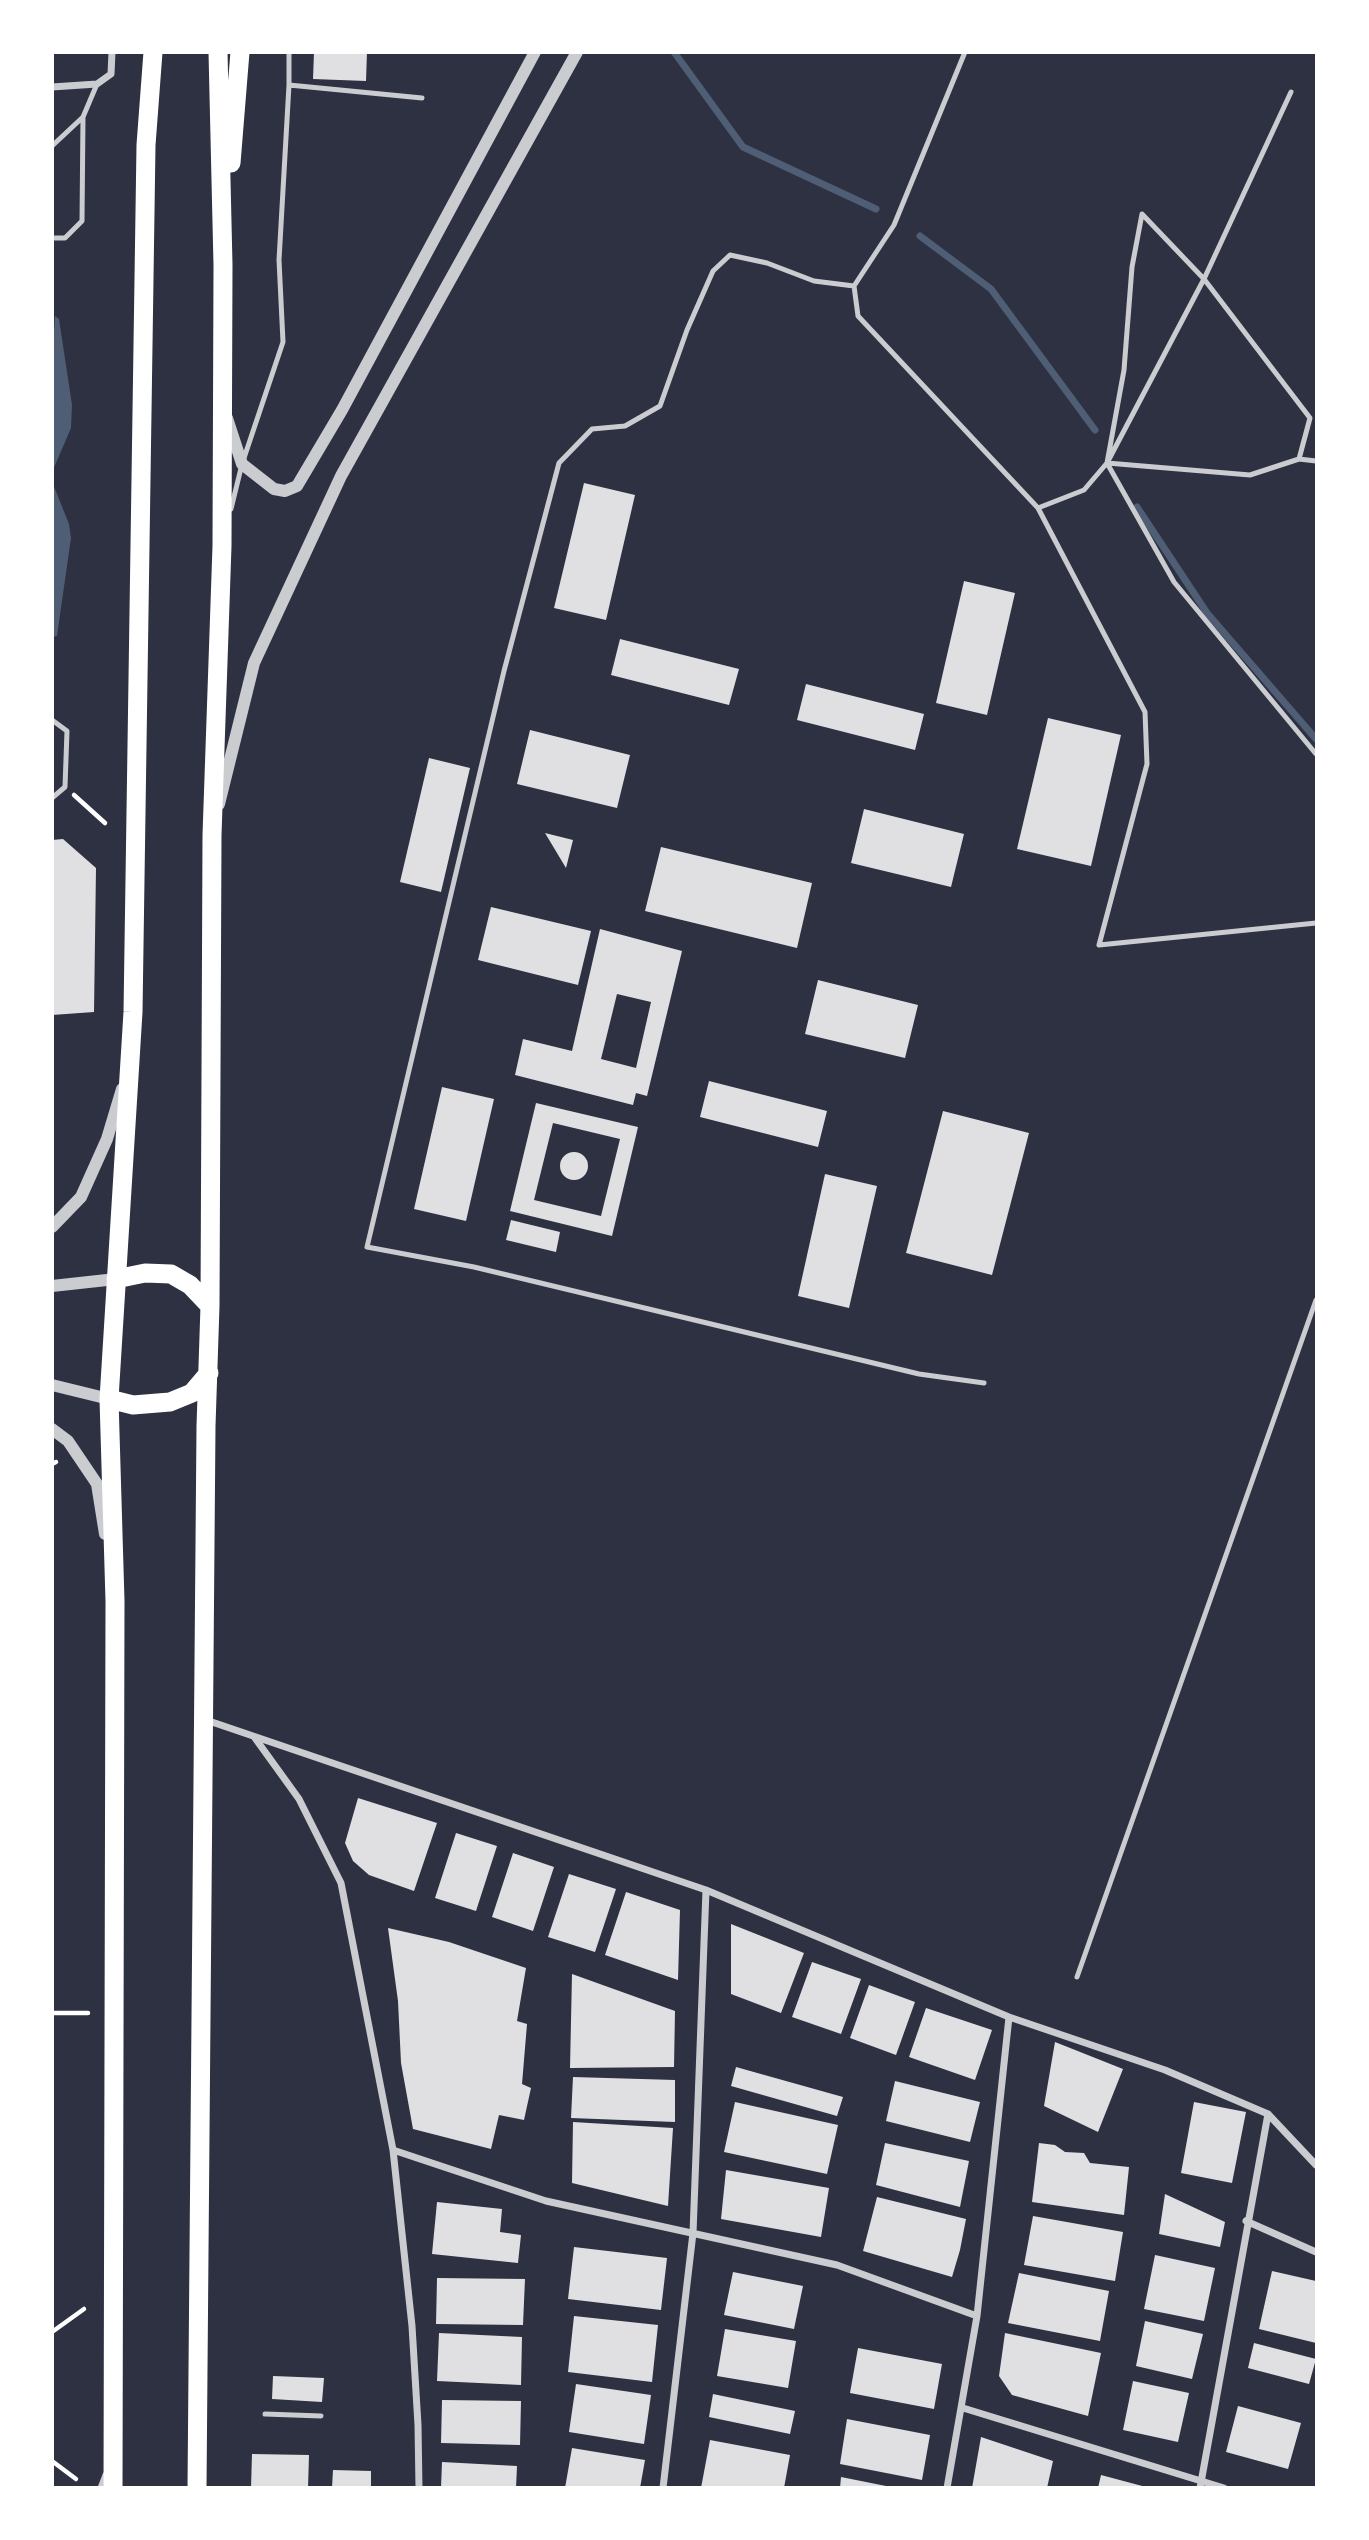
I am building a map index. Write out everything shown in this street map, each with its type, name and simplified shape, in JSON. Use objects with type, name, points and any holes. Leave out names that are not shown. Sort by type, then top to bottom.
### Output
[{"type":"highway","points":[[113,2487],[115,1601],[109,1399],[133,1012],[146,145],[142,52]]},
{"type":"highway","points":[[146,145],[153,52]]},
{"type":"highway","points":[[197,2487],[206,1440],[211,1306],[212,835],[222,546],[223,265],[218,52]]},
{"type":"highway","points":[[223,265],[240,52]]},
{"type":"highway","points":[[116,1279],[145,1273],[171,1274],[190,1285],[211,1306]]},
{"type":"highway","points":[[109,1399],[134,1405],[170,1402],[192,1393],[209,1373]]},
{"type":"street","points":[[52,88],[97,84],[111,74],[112,52]]},
{"type":"street","points":[[221,398],[242,464],[274,489],[285,491],[297,486],[342,410],[535,52]]},
{"type":"street","points":[[212,835],[254,663],[341,476],[577,52]]},
{"type":"street","points":[[52,1227],[81,1197],[107,1139],[130,1061]]},
{"type":"street","points":[[52,1286],[116,1279]]},
{"type":"street","points":[[52,1385],[109,1399]]},
{"type":"street","points":[[52,1429],[68,1441],[97,1484],[115,1601]]},
{"type":"street","points":[[205,1720],[706,1889],[1009,2017],[1165,2070],[1268,2114],[1317,2165]]},
{"type":"street","points":[[254,1738],[299,1799],[341,1884],[393,2150],[412,2326],[419,2487]]},
{"type":"street","points":[[663,2487],[693,2233],[706,1889]]},
{"type":"street","points":[[947,2487],[963,2408],[977,2316],[1009,2017]]},
{"type":"street","points":[[1200,2484],[1246,2221],[1268,2114]]},
{"type":"street","points":[[393,2150],[547,2201],[837,2264],[977,2316]]},
{"type":"street","points":[[1246,2221],[1317,2252]]},
{"type":"street","points":[[963,2408],[1200,2484],[1224,2487]]},
{"type":"street","points":[[101,2487],[114,2458]]},
{"type":"lane","points":[[222,546],[242,464],[283,342],[279,260],[289,52]]},
{"type":"lane","points":[[965,52],[894,225],[853,286],[859,316],[1038,508],[1145,712],[1147,764],[1099,945],[1317,923]]},
{"type":"lane","points":[[52,238],[65,237],[82,221],[83,117],[97,84]]},
{"type":"lane","points":[[289,85],[422,98]]},
{"type":"lane","points":[[1038,508],[1084,489],[1107,463],[1204,279],[1292,92]]},
{"type":"lane","points":[[52,146],[83,117]]},
{"type":"lane","points":[[1299,459],[1310,418],[1204,279],[1142,215],[1132,267],[1124,370],[1107,463],[1174,582],[1317,754]]},
{"type":"lane","points":[[853,286],[814,281],[767,263],[730,255],[713,271],[687,330],[660,406],[625,426],[593,429],[559,463],[504,671],[367,1247],[474,1267],[919,1374],[984,1383]]},
{"type":"lane","points":[[1107,463],[1250,475],[1299,459],[1317,461]]},
{"type":"lane","points":[[52,720],[67,731],[65,787],[52,798]]},
{"type":"lane","points":[[1077,1977],[1317,1300]]},
{"type":"lane","points":[[265,2414],[321,2416]]},
{"type":"path","points":[[65,787],[105,823]]},
{"type":"path","points":[[52,2013],[88,2013]]},
{"type":"path","points":[[52,2332],[84,2309]]},
{"type":"path","points":[[52,2461],[76,2479]]},
{"type":"water","points":[[55,316],[59,319],[72,405],[71,428],[53,470],[52,359]]},
{"type":"water","points":[[53,484],[69,524],[71,538],[57,636],[53,637]]},
{"type":"building","points":[[314,52],[367,52],[366,81],[313,79]]},
{"type":"building","points":[[584,483],[635,495],[606,620],[554,608]]},
{"type":"building","points":[[964,581],[1015,593],[987,715],[936,703]]},
{"type":"building","points":[[620,639],[739,669],[729,705],[611,675]]},
{"type":"building","points":[[806,684],[924,714],[915,750],[797,720]]},
{"type":"building","points":[[1048,718],[1121,735],[1091,866],[1017,849]]},
{"type":"building","points":[[530,730],[630,755],[617,808],[517,784]]},
{"type":"building","points":[[429,758],[470,768],[441,892],[400,882]]},
{"type":"building","points":[[864,809],[964,834],[951,887],[851,863]]},
{"type":"building","points":[[545,833],[573,840],[566,868]]},
{"type":"building","points":[[63,839],[96,868],[94,1012],[52,1015],[52,840]]},
{"type":"building","points":[[661,847],[812,883],[797,948],[645,911]]},
{"type":"building","points":[[491,907],[591,931],[578,985],[478,960]]},
{"type":"building","points":[[600,929],[682,951],[647,1096],[636,1093],[633,1105],[515,1075],[523,1039],[572,1051]],"holes":[[[617,994],[651,1002],[636,1068],[601,1059]]]},
{"type":"building","points":[[818,980],[918,1005],[905,1058],[805,1034]]},
{"type":"building","points":[[709,1081],[827,1111],[818,1147],[700,1117]]},
{"type":"building","points":[[442,1087],[494,1099],[466,1221],[414,1209]]},
{"type":"building","points":[[536,1103],[638,1127],[612,1236],[510,1211]],"holes":[[[553,1123],[620,1139],[601,1216],[534,1200]]]},
{"type":"building","points":[[943,1111],[1029,1133],[992,1275],[906,1253]]},
{"type":"building","points":[[574,1152],[584,1156],[588,1166],[584,1176],[574,1180],[564,1176],[560,1166],[564,1156]]},
{"type":"building","points":[[825,1174],[877,1186],[849,1308],[798,1296]]},
{"type":"building","points":[[511,1220],[560,1232],[556,1252],[506,1240]]},
{"type":"building","points":[[358,1798],[437,1823],[414,1891],[369,1875],[353,1861],[345,1843]]},
{"type":"building","points":[[456,1833],[497,1846],[476,1911],[435,1898]]},
{"type":"building","points":[[513,1853],[554,1867],[533,1931],[492,1917]]},
{"type":"building","points":[[569,1874],[616,1889],[595,1952],[548,1937]]},
{"type":"building","points":[[626,1892],[680,1910],[678,1980],[605,1955]]},
{"type":"building","points":[[731,1924],[804,1953],[781,2013],[731,1994]]},
{"type":"building","points":[[388,1928],[449,1942],[526,1968],[517,2021],[527,2024],[522,2084],[531,2088],[524,2120],[499,2115],[491,2149],[413,2129],[401,2063],[398,2001]]},
{"type":"building","points":[[812,1962],[861,1979],[841,2034],[792,2017]]},
{"type":"building","points":[[572,1974],[675,2011],[674,2067],[570,2068]]},
{"type":"building","points":[[869,1985],[915,2002],[896,2055],[850,2038]]},
{"type":"building","points":[[926,2008],[992,2030],[975,2080],[909,2057]]},
{"type":"building","points":[[1055,2042],[1123,2069],[1098,2132],[1044,2106]]},
{"type":"building","points":[[736,2067],[843,2097],[837,2116],[731,2086]]},
{"type":"building","points":[[573,2077],[675,2080],[675,2122],[571,2118]]},
{"type":"building","points":[[895,2081],[980,2102],[970,2142],[886,2121]]},
{"type":"building","points":[[735,2102],[838,2125],[827,2174],[724,2152]]},
{"type":"building","points":[[1194,2102],[1246,2112],[1232,2183],[1181,2173]]},
{"type":"building","points":[[573,2122],[673,2128],[668,2206],[572,2183]]},
{"type":"building","points":[[885,2143],[969,2161],[960,2207],[876,2185]]},
{"type":"building","points":[[1039,2143],[1055,2145],[1065,2152],[1084,2153],[1090,2163],[1129,2167],[1124,2215],[1032,2202]]},
{"type":"building","points":[[726,2170],[829,2188],[821,2237],[721,2219]]},
{"type":"building","points":[[1165,2194],[1225,2222],[1220,2247],[1159,2234]]},
{"type":"building","points":[[877,2197],[966,2219],[952,2277],[863,2251]]},
{"type":"building","points":[[437,2202],[502,2209],[500,2232],[521,2235],[518,2263],[432,2254]]},
{"type":"building","points":[[1033,2216],[1123,2232],[1115,2281],[1024,2265]]},
{"type":"building","points":[[574,2247],[667,2258],[661,2310],[568,2299]]},
{"type":"building","points":[[1155,2255],[1215,2268],[1204,2321],[1144,2309]]},
{"type":"building","points":[[1272,2271],[1316,2281],[1316,2343],[1259,2329]]},
{"type":"building","points":[[733,2272],[803,2286],[794,2329],[724,2315]]},
{"type":"building","points":[[1019,2273],[1109,2291],[1100,2341],[1008,2323]]},
{"type":"building","points":[[437,2278],[525,2279],[523,2325],[436,2324]]},
{"type":"building","points":[[574,2316],[658,2325],[652,2382],[568,2372]]},
{"type":"building","points":[[1145,2321],[1203,2334],[1192,2379],[1136,2366]]},
{"type":"building","points":[[725,2329],[796,2341],[788,2388],[717,2376]]},
{"type":"building","points":[[439,2333],[522,2337],[521,2385],[437,2381]]},
{"type":"building","points":[[1005,2333],[1101,2353],[1088,2416],[1012,2395],[999,2376]]},
{"type":"building","points":[[1254,2343],[1316,2359],[1309,2384],[1248,2368]]},
{"type":"building","points":[[858,2348],[942,2364],[934,2409],[850,2393]]},
{"type":"building","points":[[273,2376],[324,2378],[322,2402],[272,2399]]},
{"type":"building","points":[[1133,2381],[1189,2393],[1178,2442],[1123,2430]]},
{"type":"building","points":[[576,2384],[651,2395],[644,2444],[569,2432]]},
{"type":"building","points":[[713,2394],[795,2411],[790,2434],[709,2417]]},
{"type":"building","points":[[442,2400],[521,2401],[520,2445],[441,2443]]},
{"type":"building","points":[[1238,2406],[1301,2423],[1288,2469],[1226,2452]]},
{"type":"building","points":[[847,2419],[930,2435],[922,2480],[840,2464]]},
{"type":"building","points":[[981,2437],[1053,2461],[1047,2488],[972,2488]]},
{"type":"building","points":[[710,2440],[790,2455],[784,2488],[701,2488]]},
{"type":"building","points":[[572,2448],[645,2460],[640,2488],[565,2488]]},
{"type":"building","points":[[252,2454],[309,2455],[308,2488],[251,2488]]},
{"type":"building","points":[[442,2462],[517,2466],[516,2488],[441,2488]]},
{"type":"building","points":[[333,2470],[371,2471],[371,2488],[332,2488]]},
{"type":"building","points":[[1101,2475],[1146,2487],[1098,2488]]},
{"type":"building","points":[[841,2477],[886,2486],[886,2488],[840,2488]]},
{"type":"waterway","points":[[674,52],[743,147],[876,209]]},
{"type":"waterway","points":[[920,236],[991,289],[1095,430]]},
{"type":"waterway","points":[[1137,507],[1207,613],[1316,739]]}]
